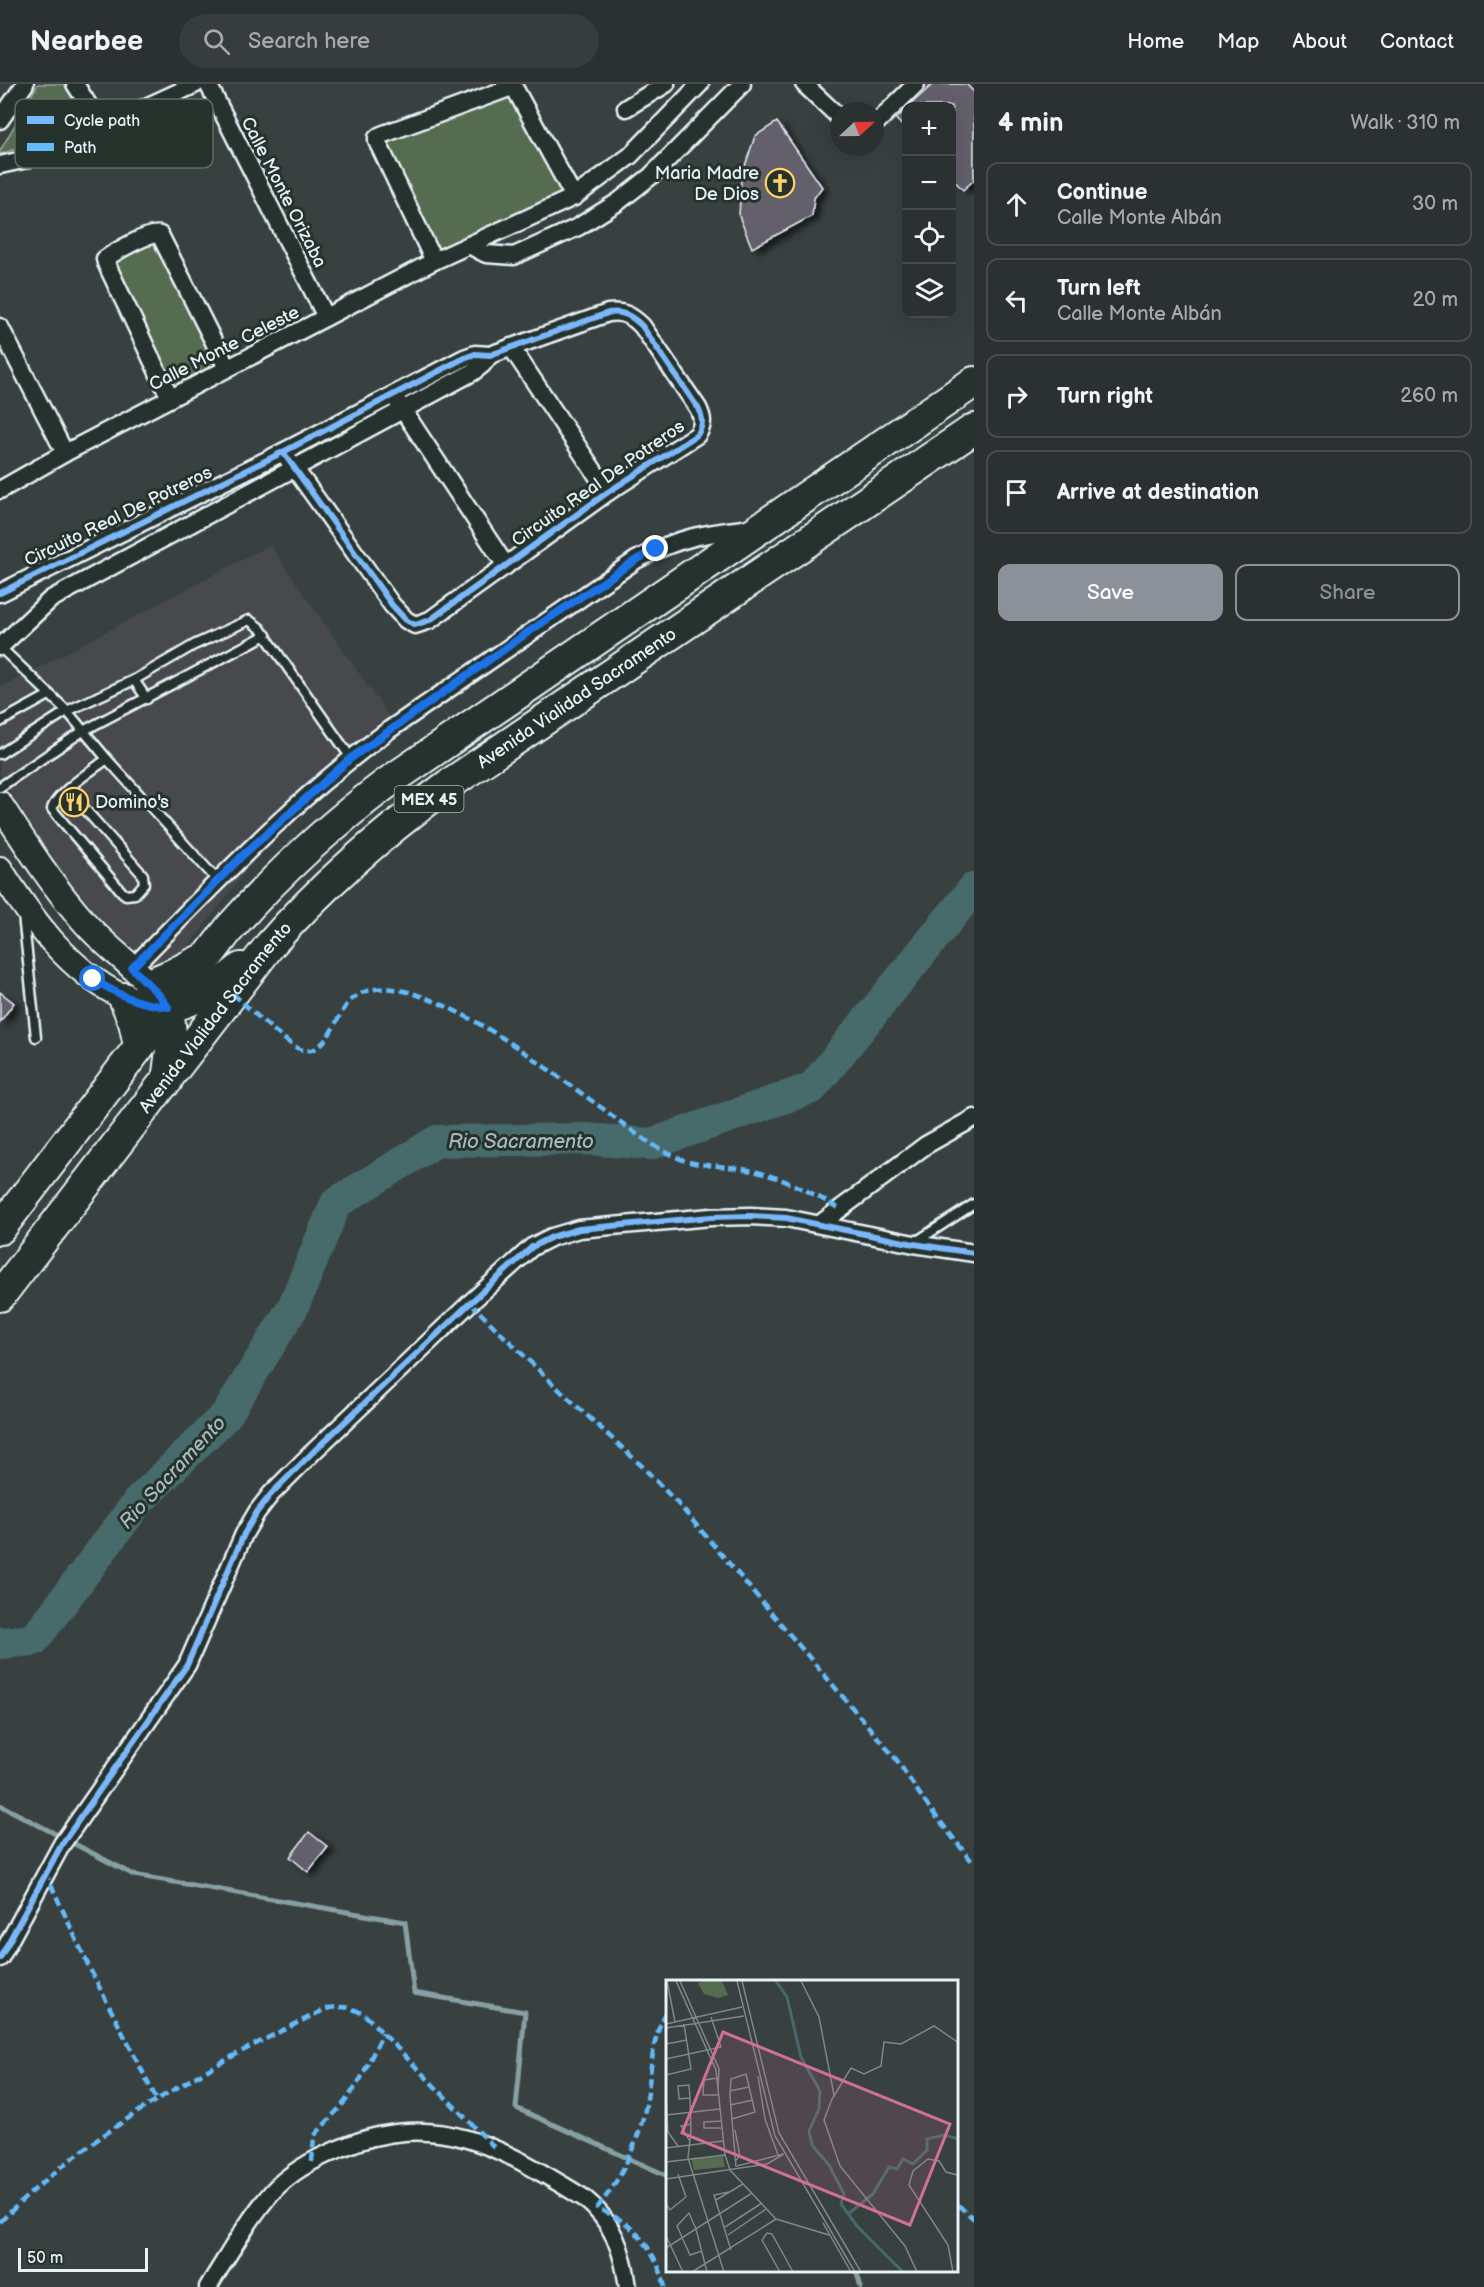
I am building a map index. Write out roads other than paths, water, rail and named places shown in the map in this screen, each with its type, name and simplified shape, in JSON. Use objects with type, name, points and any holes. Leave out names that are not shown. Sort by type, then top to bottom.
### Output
[{"type":"highway","name":"Avenida Vialidad Sacramento","points":[[0,1229],[229,929],[282,871],[345,814],[974,381]]},
{"type":"highway","name":"Avenida Vialidad Sacramento","points":[[0,1296],[270,945],[293,918],[350,862],[414,810],[974,429]]},
{"type":"highway","points":[[167,1081],[172,1043],[168,1007],[204,995],[270,945]]},
{"type":"highway","points":[[139,1045],[134,1022],[135,983],[183,970],[208,955]]},
{"type":"main road","points":[[0,804],[35,858],[71,907],[135,983],[168,1007]]},
{"type":"main road","points":[[0,869],[38,925],[75,964],[102,985],[135,983]]},
{"type":"street","points":[[0,120],[25,84]]},
{"type":"street","points":[[75,84],[85,99]]},
{"type":"street","points":[[164,99],[196,84]]},
{"type":"street","name":"Calle Monte Orizaba","points":[[208,84],[326,317]]},
{"type":"street","points":[[626,108],[666,84]]},
{"type":"street","name":"Calle Monte Celeste","points":[[0,490],[65,453],[434,261],[574,197],[630,156],[700,84]]},
{"type":"street","points":[[469,245],[486,254],[514,256],[578,228],[651,176],[742,84]]},
{"type":"street","points":[[804,84],[830,109]]},
{"type":"street","points":[[884,116],[916,84]]},
{"type":"street","points":[[434,261],[377,141],[381,135],[512,87],[574,197]]},
{"type":"street","points":[[630,156],[651,176]]},
{"type":"street","points":[[0,165],[15,161]]},
{"type":"street","points":[[170,398],[106,263],[107,258],[152,234],[161,237],[227,368]]},
{"type":"street","name":"Circuito Real De Potreros","points":[[0,593],[283,452],[464,358],[475,354],[490,355],[608,313],[624,313],[632,316],[642,326],[698,408],[702,418],[702,425],[697,435],[608,492],[430,620],[415,625],[410,623],[392,604],[283,452]]},
{"type":"street","points":[[0,327],[65,453]]},
{"type":"street","points":[[511,348],[608,492]]},
{"type":"street","name":"Circuito Real De Potreros","points":[[0,647],[51,599],[477,370],[490,355]]},
{"type":"street","points":[[393,394],[506,566]]},
{"type":"street","points":[[135,983],[218,880],[289,812],[351,758],[477,668],[636,560],[667,545],[701,534],[759,527]]},
{"type":"street","points":[[820,1224],[926,1145],[974,1118]]},
{"type":"street","points":[[0,1958],[62,1844],[187,1665],[244,1534],[257,1512],[291,1474],[511,1264],[532,1247],[552,1237],[579,1229],[711,1217],[786,1218],[914,1244],[974,1253]]},
{"type":"street","points":[[208,2287],[273,2191],[291,2175],[312,2162],[351,2144],[381,2135],[412,2130],[457,2136],[494,2147],[514,2156],[584,2198],[597,2208],[615,2235],[622,2252],[628,2287]]},
{"type":"lane","points":[[0,754],[67,711],[134,680],[194,645],[249,620],[266,635],[351,758]]},
{"type":"lane","points":[[0,787],[83,730],[147,699],[266,635]]},
{"type":"lane","points":[[0,647],[67,711],[78,727],[218,880]]},
{"type":"lane","points":[[134,680],[147,699]]},
{"type":"lane","points":[[0,722],[49,695]]},
{"type":"lane","points":[[68,790],[143,875],[144,884],[135,894],[126,895],[122,892],[54,813],[52,805],[68,790],[107,759]]},
{"type":"lane","points":[[22,902],[36,1037]]},
{"type":"lane","points":[[914,1244],[974,1204]]},
{"type":"waterway","name":"Rio Sacramento","points":[[0,1643],[34,1640],[137,1503],[227,1414],[293,1307],[336,1203],[437,1141],[585,1139],[651,1144],[812,1088],[974,888]]},
{"type":"waterway","points":[[0,1805],[134,1875],[405,1922],[414,1993],[525,2012],[516,2108],[666,2175]]},
{"type":"waterway","points":[[857,2272],[861,2287]]},
{"type":"place","name":"Maria Madre De Dios","points":[[780,183]]},
{"type":"place","name":"Domino's","points":[[74,802]]}]
